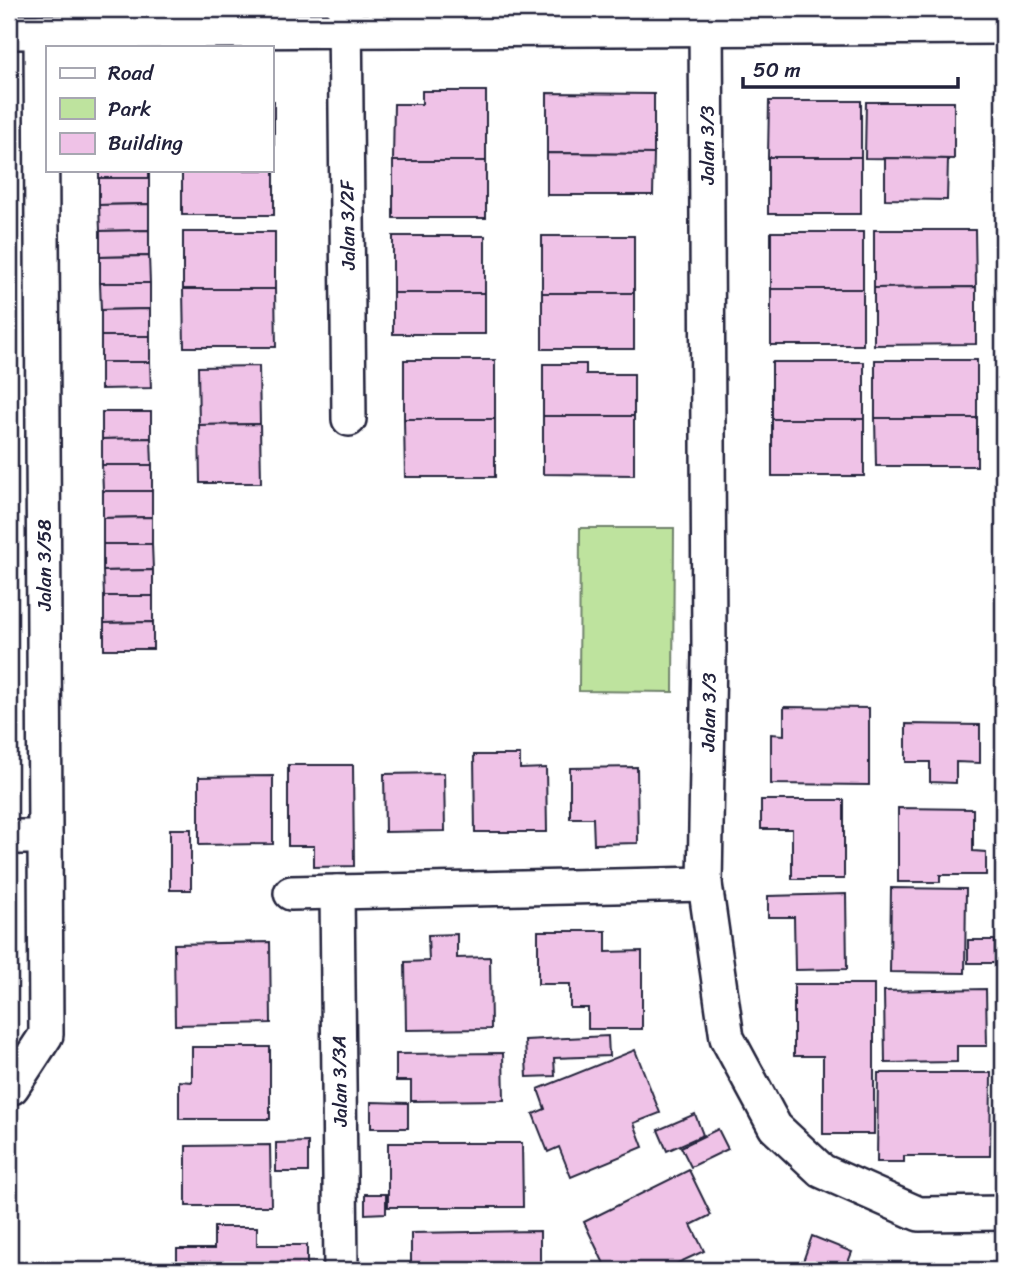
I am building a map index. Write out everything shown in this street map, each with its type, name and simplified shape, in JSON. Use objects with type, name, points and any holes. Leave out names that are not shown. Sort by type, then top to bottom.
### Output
[{"type":"street","points":[[25,32],[345,20],[706,19],[1003,27]]},
{"type":"street","name":"Jalan 3/3","points":[[706,19],[709,651],[705,884],[727,1038],[775,1127],[822,1171],[919,1214],[1003,1213]]},
{"type":"street","name":"Jalan 3/2F","points":[[345,20],[349,419]]},
{"type":"street","name":"Jalan 3/58","points":[[10,1087],[46,1035],[45,837],[25,32]]},
{"type":"street","points":[[9,837],[45,837]]},
{"type":"street","points":[[291,893],[705,884]]},
{"type":"street","name":"Jalan 3/3A","points":[[337,892],[341,1270]]},
{"type":"green space","points":[[580,528],[674,528],[673,692],[579,691]]},
{"type":"building","points":[[422,91],[486,91],[486,161],[393,161],[394,104],[422,104]]},
{"type":"building","points":[[547,93],[654,94],[654,154],[547,153]]},
{"type":"building","points":[[273,101],[274,101],[273,158]]},
{"type":"building","points":[[769,101],[861,101],[861,157],[768,157]]},
{"type":"building","points":[[866,102],[954,102],[954,159],[865,158]]},
{"type":"building","points":[[547,153],[654,154],[653,195],[547,195]]},
{"type":"building","points":[[768,157],[861,157],[861,214],[768,214]]},
{"type":"building","points":[[274,158],[274,215],[182,215],[182,172],[273,172]]},
{"type":"building","points":[[885,158],[948,159],[947,200],[885,199]]},
{"type":"building","points":[[393,161],[486,161],[486,218],[393,218]]},
{"type":"building","points":[[99,172],[149,172],[149,178],[99,178]]},
{"type":"building","points":[[99,178],[149,178],[149,204],[99,205]]},
{"type":"building","points":[[149,204],[149,230],[100,231],[99,205]]},
{"type":"building","points":[[149,230],[149,256],[100,257],[100,231]]},
{"type":"building","points":[[874,230],[975,230],[976,287],[874,288]]},
{"type":"building","points":[[183,232],[275,232],[275,289],[183,289]]},
{"type":"building","points":[[771,232],[863,232],[863,289],[771,289]]},
{"type":"building","points":[[393,236],[485,236],[485,293],[393,293]]},
{"type":"building","points":[[542,236],[634,236],[634,293],[542,293]]},
{"type":"building","points":[[149,256],[150,283],[100,283],[100,257]]},
{"type":"building","points":[[100,283],[150,283],[150,309],[101,310]]},
{"type":"building","points":[[976,287],[976,344],[874,345],[874,288]]},
{"type":"building","points":[[183,289],[275,289],[276,347],[184,347]]},
{"type":"building","points":[[771,289],[863,289],[863,345],[771,345]]},
{"type":"building","points":[[393,293],[485,293],[485,334],[393,334]]},
{"type":"building","points":[[542,293],[634,293],[634,349],[542,349]]},
{"type":"building","points":[[150,309],[150,336],[101,336],[101,310]]},
{"type":"building","points":[[101,336],[150,336],[150,362],[101,362]]},
{"type":"building","points":[[404,360],[495,360],[495,419],[404,419]]},
{"type":"building","points":[[875,360],[977,360],[977,418],[875,418]]},
{"type":"building","points":[[101,362],[150,362],[151,388],[101,389]]},
{"type":"building","points":[[772,362],[864,362],[864,419],[772,419]]},
{"type":"building","points":[[543,364],[586,364],[586,374],[634,374],[634,416],[543,416]]},
{"type":"building","points":[[259,366],[260,424],[199,425],[198,367]]},
{"type":"building","points":[[102,412],[151,412],[151,438],[102,439]]},
{"type":"building","points":[[543,416],[634,416],[634,475],[543,474]]},
{"type":"building","points":[[875,418],[977,418],[977,466],[876,466]]},
{"type":"building","points":[[404,419],[495,419],[495,477],[405,477]]},
{"type":"building","points":[[772,419],[864,419],[864,476],[772,476]]},
{"type":"building","points":[[260,424],[261,483],[200,483],[199,425]]},
{"type":"building","points":[[151,438],[152,465],[102,465],[102,439]]},
{"type":"building","points":[[102,465],[152,465],[152,491],[103,491]]},
{"type":"building","points":[[103,491],[152,491],[152,517],[103,518]]},
{"type":"building","points":[[152,517],[152,544],[103,544],[103,518]]},
{"type":"building","points":[[103,544],[152,544],[153,570],[103,571]]},
{"type":"building","points":[[153,570],[153,596],[104,596],[103,571]]},
{"type":"building","points":[[104,596],[153,596],[153,622],[104,623]]},
{"type":"building","points":[[153,622],[153,649],[104,649],[104,623]]},
{"type":"building","points":[[784,707],[869,708],[869,785],[771,784],[771,734],[784,735]]},
{"type":"building","points":[[906,724],[980,725],[980,763],[956,762],[956,783],[930,782],[930,762],[906,762]]},
{"type":"building","points":[[474,755],[520,755],[520,769],[546,768],[547,832],[475,832]]},
{"type":"building","points":[[288,765],[353,765],[354,866],[314,867],[314,846],[288,846]]},
{"type":"building","points":[[637,767],[638,843],[594,844],[593,818],[570,818],[570,768]]},
{"type":"building","points":[[444,773],[445,831],[385,832],[384,774]]},
{"type":"building","points":[[273,776],[273,844],[199,845],[199,777]]},
{"type":"building","points":[[761,800],[844,800],[844,879],[792,879],[792,829],[761,829]]},
{"type":"building","points":[[898,808],[973,809],[973,851],[986,852],[986,875],[940,875],[940,882],[898,882]]},
{"type":"building","points":[[170,829],[191,829],[191,890],[170,890]]},
{"type":"building","points":[[891,888],[966,889],[965,973],[890,972]]},
{"type":"building","points":[[846,894],[847,969],[795,970],[794,917],[768,917],[768,896]]},
{"type":"building","points":[[538,931],[606,931],[606,952],[642,951],[642,1029],[588,1029],[588,1008],[570,1008],[570,984],[538,984]]},
{"type":"building","points":[[457,934],[457,958],[490,957],[491,1029],[406,1030],[405,962],[429,961],[428,935]]},
{"type":"building","points":[[968,940],[995,940],[995,963],[968,963]]},
{"type":"building","points":[[270,942],[271,1023],[175,1025],[174,944]]},
{"type":"building","points":[[794,984],[874,984],[874,1134],[823,1134],[823,1056],[794,1056]]},
{"type":"building","points":[[986,989],[987,1046],[957,1046],[957,1062],[885,1063],[884,991]]},
{"type":"building","points":[[608,1036],[609,1056],[554,1058],[555,1076],[527,1077],[525,1040]]},
{"type":"building","points":[[192,1047],[270,1047],[270,1119],[179,1119],[179,1081],[192,1082]]},
{"type":"building","points":[[635,1050],[660,1113],[634,1123],[643,1147],[571,1177],[559,1147],[548,1152],[533,1114],[545,1109],[538,1089]]},
{"type":"building","points":[[503,1053],[504,1100],[411,1101],[411,1081],[396,1081],[396,1054]]},
{"type":"building","points":[[878,1073],[991,1073],[990,1156],[904,1156],[904,1162],[877,1162]]},
{"type":"building","points":[[371,1102],[408,1103],[408,1128],[371,1128]]},
{"type":"building","points":[[695,1114],[703,1135],[667,1151],[658,1130]]},
{"type":"building","points":[[718,1129],[728,1149],[691,1167],[681,1147]]},
{"type":"building","points":[[308,1142],[308,1172],[276,1172],[276,1143]]},
{"type":"building","points":[[388,1143],[522,1143],[523,1207],[388,1207]]},
{"type":"building","points":[[270,1145],[271,1206],[186,1206],[186,1146]]},
{"type":"building","points":[[689,1170],[711,1215],[691,1225],[704,1251],[667,1268],[668,1270],[607,1270],[584,1222]]},
{"type":"building","points":[[365,1194],[386,1194],[386,1213],[365,1214]]},
{"type":"building","points":[[214,1227],[257,1227],[257,1245],[307,1245],[307,1270],[177,1270],[177,1249],[214,1249]]},
{"type":"building","points":[[540,1231],[540,1270],[434,1270],[434,1264],[411,1264],[411,1233]]},
{"type":"building","points":[[812,1236],[852,1252],[845,1270],[800,1270]]}]
